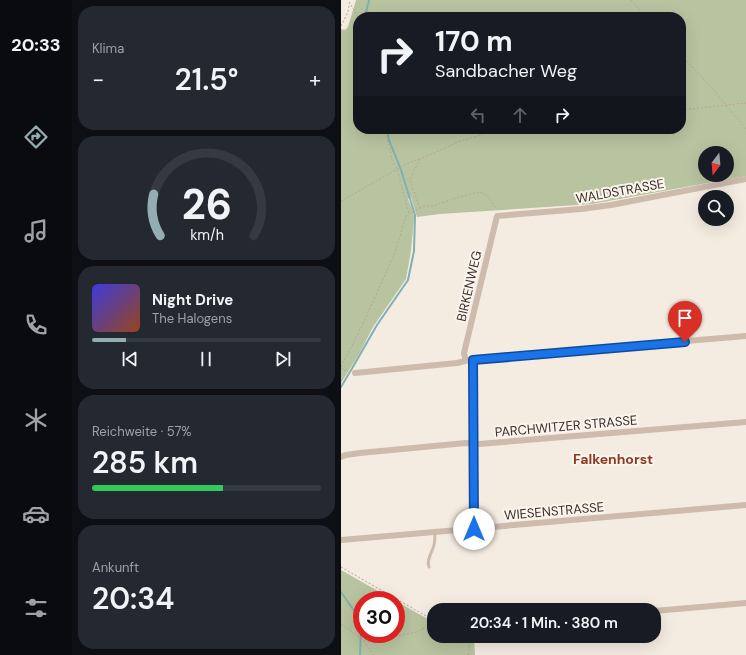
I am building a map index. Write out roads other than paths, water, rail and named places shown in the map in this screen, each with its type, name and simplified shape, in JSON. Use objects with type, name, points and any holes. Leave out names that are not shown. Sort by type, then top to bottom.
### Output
[{"type":"street","name":"WALDSTRASSE","points":[[497,216],[611,205],[746,179]]},
{"type":"street","name":"BIRKENWEG","points":[[466,361],[464,353],[497,216]]},
{"type":"street","points":[[352,373],[457,363],[473,360],[746,336]]},
{"type":"street","points":[[473,360],[474,529]]},
{"type":"street","name":"PARCHWITZER STRASSE","points":[[341,457],[360,453],[461,444],[746,422]]},
{"type":"street","name":"WIESENSTRASSE","points":[[341,540],[746,505]]},
{"type":"street","points":[[661,610],[746,603]]},
{"type":"lane","points":[[429,567],[428,560],[434,545],[435,532]]},
{"type":"waterway","points":[[366,12],[369,0]]},
{"type":"waterway","points":[[341,387],[377,325],[408,280],[414,251],[415,215],[388,134]]},
{"type":"waterway","points":[[341,592],[355,612],[361,631],[360,655]]},
{"type":"district","name":"Falkenhorst","points":[[613,459]]}]
